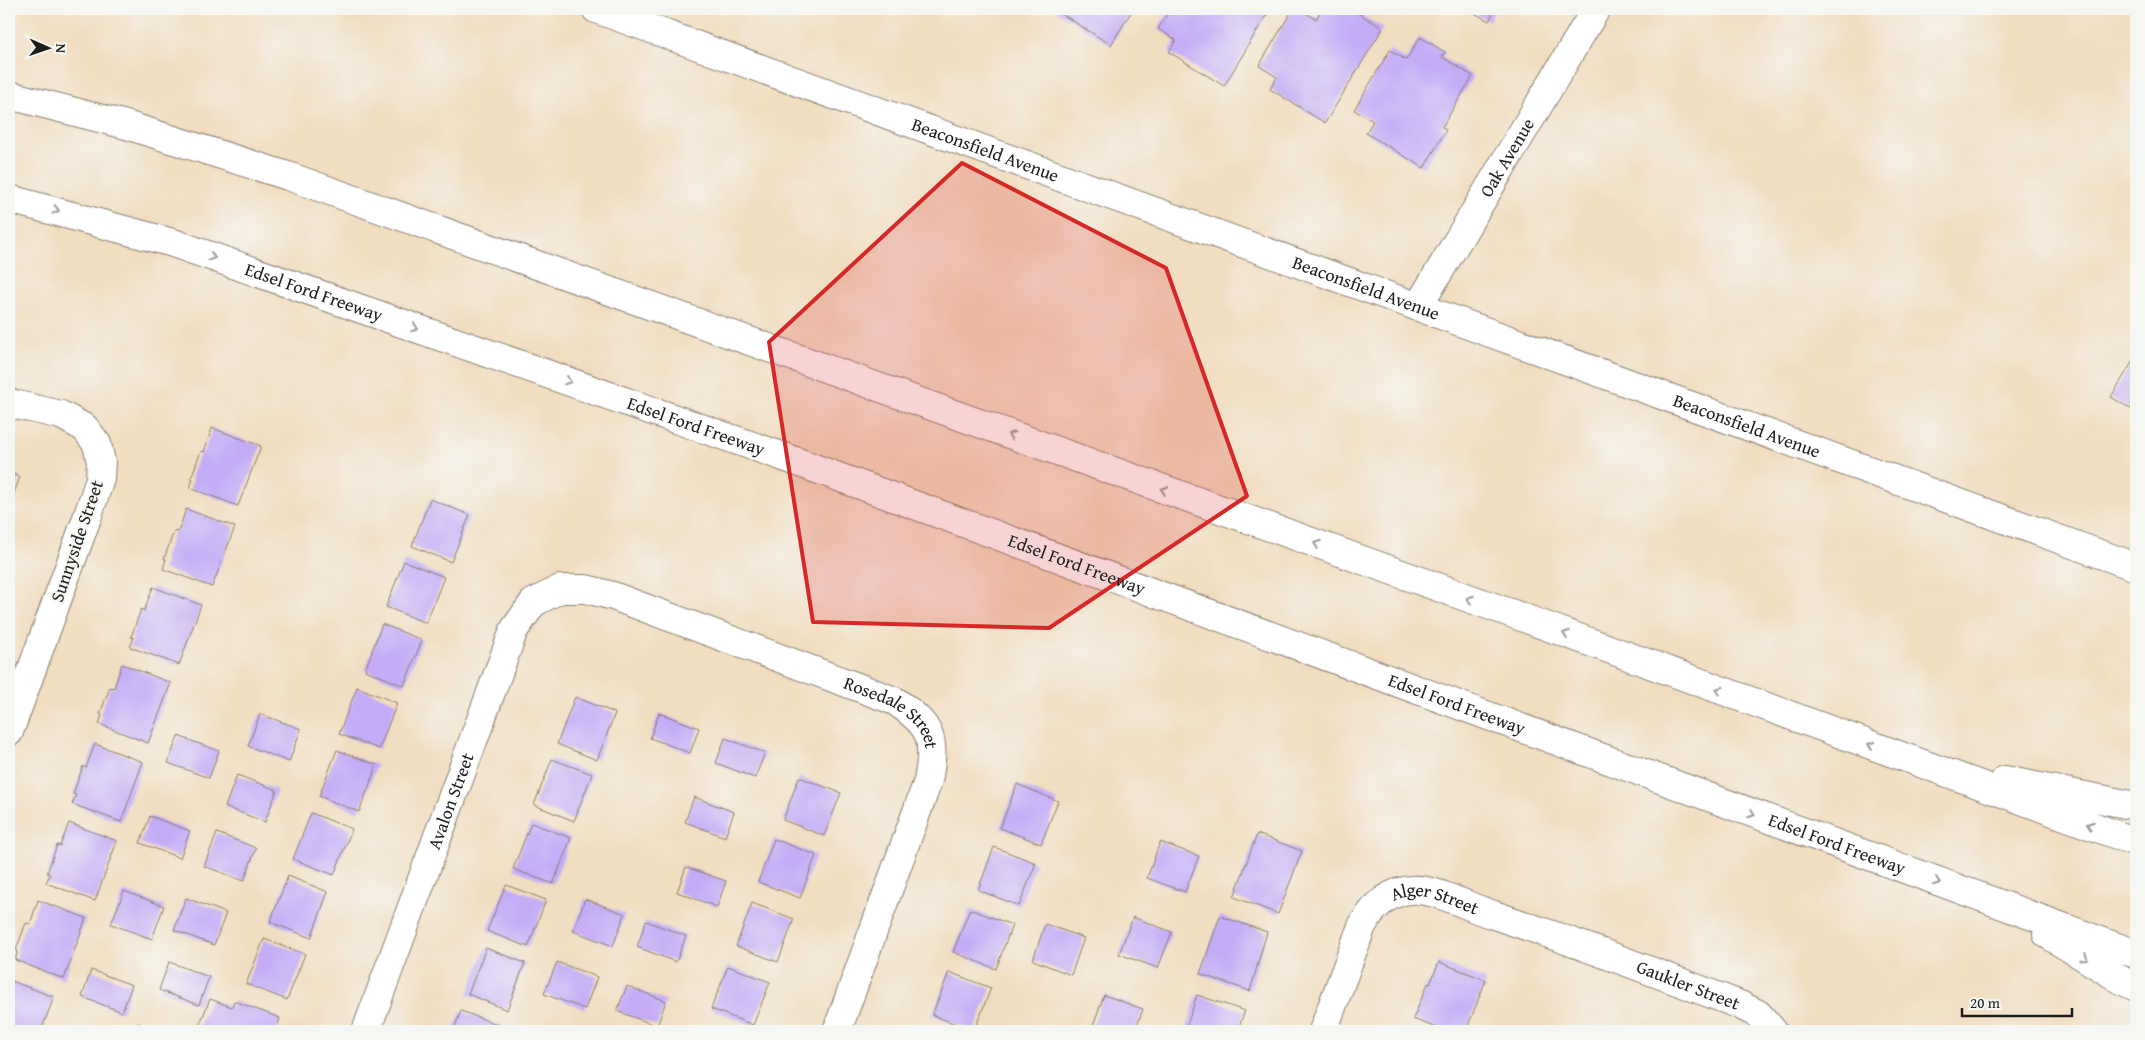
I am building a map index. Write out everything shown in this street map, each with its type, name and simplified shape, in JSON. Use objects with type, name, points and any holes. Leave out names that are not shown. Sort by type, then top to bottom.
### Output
[{"type":"main road","name":"Beaconsfield Avenue","points":[[596,9],[2136,567]]},
{"type":"main road","name":"Oak Avenue","points":[[1418,307],[1596,9]]},
{"type":"main road","points":[[9,95],[126,125],[288,176],[1516,615],[2136,842]]},
{"type":"main road","name":"Edsel Ford Freeway","points":[[9,199],[173,243],[784,457],[2136,954]]},
{"type":"main road","name":"Sunnyside Street","points":[[9,403],[61,415],[85,428],[97,444],[101,462],[100,479],[87,518],[9,732]]},
{"type":"main road","name":"Avalon Street","points":[[366,1031],[514,630],[532,603],[560,589]]},
{"type":"main road","name":"Rosedale Street","points":[[560,589],[586,589],[613,596],[895,701],[914,714],[929,733],[933,754],[928,781],[837,1031]]},
{"type":"main road","points":[[1917,762],[2136,806]]},
{"type":"main road","name":"Alger Street","points":[[1323,1031],[1362,926],[1371,910],[1386,898],[1409,891],[1436,893],[1469,907],[1596,949]]},
{"type":"main road","points":[[1999,905],[2123,981],[2136,987]]},
{"type":"main road","name":"Gaukler Street","points":[[1596,949],[1740,1005],[1758,1014],[1773,1031]]},
{"type":"highlighted area","points":[[962,163],[1166,268],[1247,496],[1049,628],[813,622],[769,342]]},
{"type":"building","points":[[1058,9],[1133,9],[1111,45],[1057,11]]},
{"type":"building","points":[[1170,9],[1270,9],[1224,86],[1169,52],[1176,40],[1158,29]]},
{"type":"building","points":[[1293,9],[1299,9],[1316,19],[1322,9],[1351,9],[1383,28],[1325,123],[1270,89],[1277,77],[1259,66]]},
{"type":"building","points":[[1467,9],[1495,9],[1489,21]]},
{"type":"building","points":[[1420,37],[1445,52],[1442,57],[1473,76],[1442,127],[1446,130],[1424,168],[1366,133],[1373,121],[1354,110],[1390,50],[1406,60]]},
{"type":"building","points":[[2136,356],[2136,412],[2111,397]]},
{"type":"building","points":[[212,428],[261,446],[238,506],[190,488],[193,479],[191,478],[201,451],[204,452]]},
{"type":"building","points":[[9,473],[20,477],[9,506]]},
{"type":"building","points":[[430,499],[470,515],[451,562],[412,546]]},
{"type":"building","points":[[186,509],[235,527],[212,587],[163,569],[166,559],[164,559],[174,531],[178,532]]},
{"type":"building","points":[[404,561],[444,577],[426,623],[386,607]]},
{"type":"building","points":[[153,587],[201,605],[179,665],[130,647],[134,638],[131,637],[141,609],[144,611]]},
{"type":"building","points":[[382,624],[422,640],[404,686],[365,670]]},
{"type":"building","points":[[122,664],[171,683],[148,743],[99,724],[102,715],[100,714],[110,687],[114,688]]},
{"type":"building","points":[[357,687],[397,703],[379,749],[339,734]]},
{"type":"building","points":[[575,697],[615,713],[597,760],[557,744]]},
{"type":"building","points":[[659,713],[699,728],[690,753],[650,738]]},
{"type":"building","points":[[260,714],[301,729],[289,762],[248,746]]},
{"type":"building","points":[[178,736],[219,751],[209,778],[168,763]]},
{"type":"building","points":[[725,738],[765,753],[755,778],[716,763]]},
{"type":"building","points":[[95,744],[143,762],[121,822],[72,804],[76,795],[73,794],[83,766],[86,768]]},
{"type":"building","points":[[337,750],[377,765],[359,812],[319,796]]},
{"type":"building","points":[[552,759],[592,774],[574,821],[534,805]]},
{"type":"building","points":[[237,775],[277,790],[265,822],[225,807]]},
{"type":"building","points":[[799,777],[841,793],[824,836],[783,820]]},
{"type":"building","points":[[1017,784],[1058,801],[1041,844],[1000,828]]},
{"type":"building","points":[[694,797],[734,812],[725,837],[685,822]]},
{"type":"building","points":[[311,813],[352,829],[334,875],[293,859]]},
{"type":"building","points":[[150,816],[190,831],[180,858],[140,843]]},
{"type":"building","points":[[69,823],[117,841],[95,901],[46,883],[50,874],[47,873],[57,845],[60,846]]},
{"type":"building","points":[[531,823],[571,838],[553,884],[513,869]]},
{"type":"building","points":[[217,833],[256,848],[244,881],[204,866]]},
{"type":"building","points":[[1257,834],[1302,851],[1278,914],[1234,897]]},
{"type":"building","points":[[774,839],[816,855],[800,898],[758,882]]},
{"type":"building","points":[[1160,842],[1199,856],[1185,892],[1147,878]]},
{"type":"building","points":[[994,847],[1036,863],[1019,906],[978,890]]},
{"type":"building","points":[[686,867],[726,881],[717,907],[677,892]]},
{"type":"building","points":[[288,876],[328,892],[311,938],[270,922]]},
{"type":"building","points":[[506,885],[546,900],[528,947],[487,931]]},
{"type":"building","points":[[124,891],[164,906],[152,939],[111,924]]},
{"type":"building","points":[[186,898],[226,913],[214,945],[174,930]]},
{"type":"building","points":[[585,899],[625,914],[613,946],[573,931]]},
{"type":"building","points":[[38,900],[86,918],[64,979],[15,960],[18,951],[16,950],[26,923],[30,924]]},
{"type":"building","points":[[752,903],[794,919],[778,962],[736,946]]},
{"type":"building","points":[[970,909],[1012,925],[996,969],[953,952]]},
{"type":"building","points":[[1220,916],[1267,932],[1250,991],[1200,974]]},
{"type":"building","points":[[1133,917],[1172,932],[1158,968],[1119,954]]},
{"type":"building","points":[[646,921],[686,936],[676,962],[637,947]]},
{"type":"building","points":[[1045,924],[1084,938],[1071,975],[1033,960]]},
{"type":"building","points":[[264,939],[305,954],[287,1000],[246,984]]},
{"type":"building","points":[[486,948],[525,963],[507,1010],[468,994]]},
{"type":"building","points":[[169,962],[209,977],[199,1005],[159,990]]},
{"type":"building","points":[[557,962],[597,977],[585,1009],[544,994]]},
{"type":"building","points":[[1439,962],[1486,980],[1466,1031],[1445,1031],[1413,1019]]},
{"type":"building","points":[[728,966],[770,982],[753,1025],[711,1009]]},
{"type":"building","points":[[91,970],[132,985],[122,1012],[82,997]]},
{"type":"building","points":[[949,972],[991,988],[974,1031],[932,1015]]},
{"type":"building","points":[[9,980],[54,997],[41,1031],[9,1031]]},
{"type":"building","points":[[627,986],[666,1001],[657,1026],[617,1011]]},
{"type":"building","points":[[1104,995],[1143,1009],[1135,1031],[1091,1031]]},
{"type":"building","points":[[1197,995],[1245,1011],[1237,1031],[1185,1031]]},
{"type":"building","points":[[210,999],[232,1007],[234,1001],[280,1018],[276,1031],[197,1031]]},
{"type":"building","points":[[461,1011],[502,1026],[500,1031],[453,1031]]},
{"type":"building","points":[[138,1023],[159,1031],[135,1031]]}]
